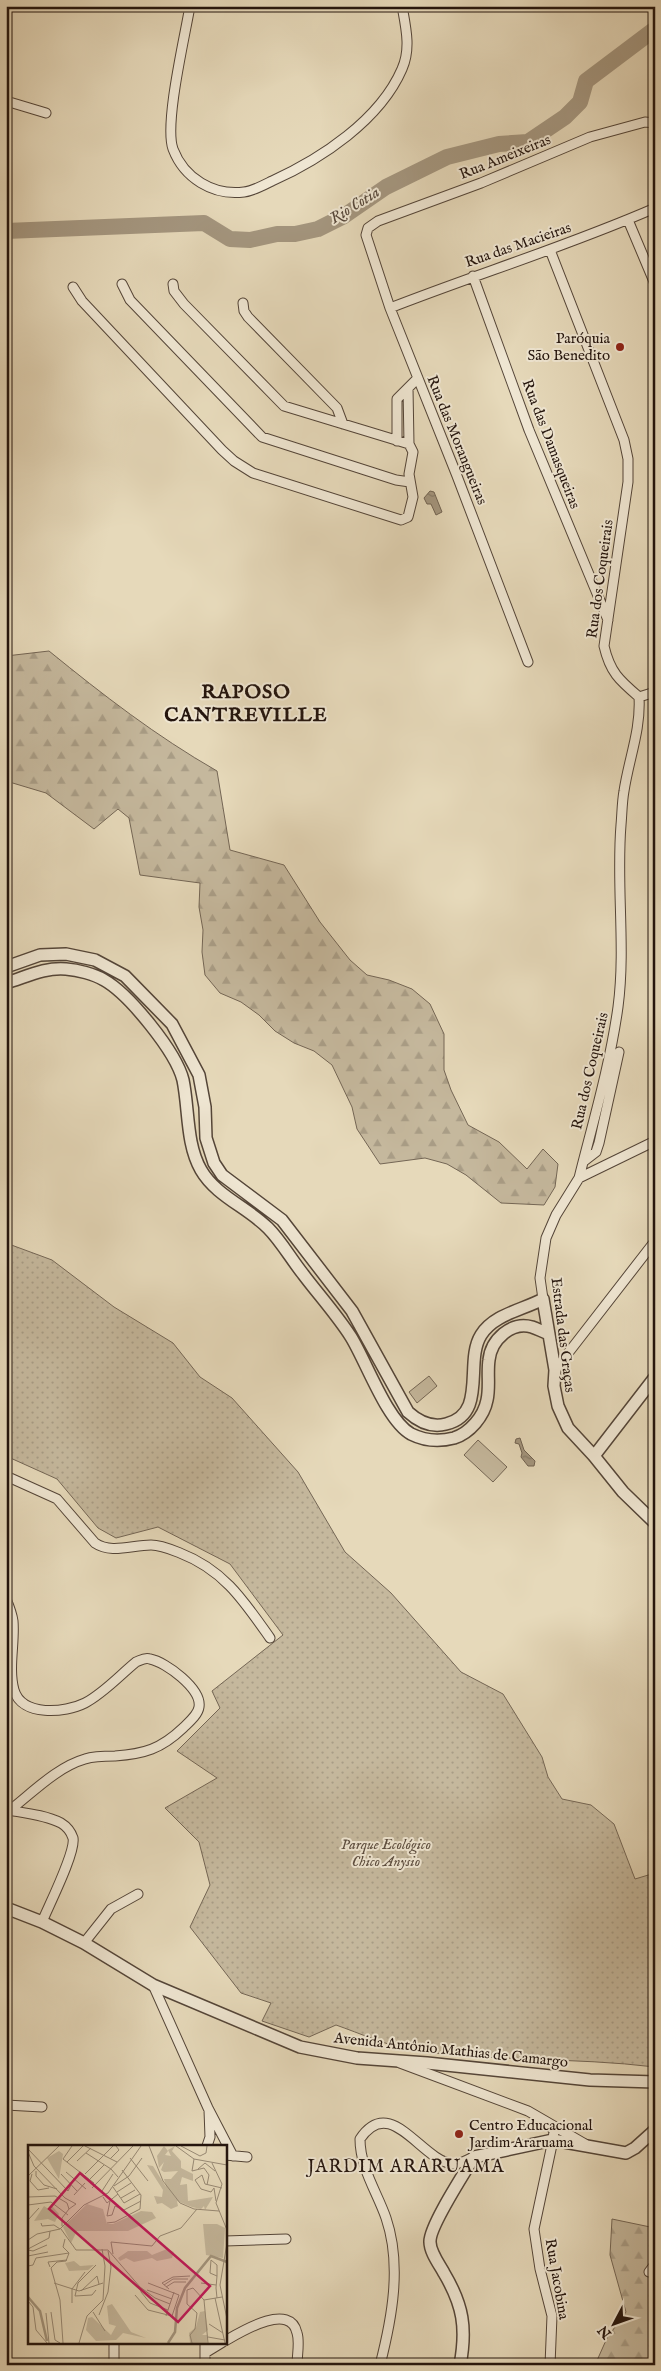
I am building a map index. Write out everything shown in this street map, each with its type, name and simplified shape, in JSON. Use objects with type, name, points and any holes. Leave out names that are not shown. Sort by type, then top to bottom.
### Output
[{"type":"street","points":[[190,6],[173,101],[170,132],[172,148],[184,169],[205,187],[227,193],[246,192],[294,171],[344,139],[385,99],[402,69],[408,47],[402,6]]},
{"type":"street","points":[[6,101],[46,113]]},
{"type":"street","name":"Rua Ameixeiras","points":[[368,228],[378,221],[481,183],[590,137],[645,122],[655,123]]},
{"type":"street","name":"Rua das Macieiras","points":[[390,308],[473,276],[550,250],[655,208]]},
{"type":"street","points":[[628,220],[655,284]]},
{"type":"street","name":"Rua das Morangueiras","points":[[368,228],[366,242],[390,308],[528,662]]},
{"type":"street","name":"Rua dos Coqueirais","points":[[550,250],[616,417],[628,460],[628,482],[604,646],[608,664],[617,678],[639,697],[640,715],[624,791],[621,828],[622,952],[618,1007],[611,1051],[579,1178]]},
{"type":"street","name":"Rua das Damasqueiras","points":[[473,276],[529,430],[608,620]]},
{"type":"street","points":[[122,284],[130,300],[262,437],[396,480],[410,482]]},
{"type":"street","points":[[173,284],[179,298],[278,401],[293,410],[409,444]]},
{"type":"street","points":[[73,287],[82,301],[216,443],[243,468],[265,477],[401,520],[408,517],[413,497],[410,482],[413,452],[409,444],[408,388]]},
{"type":"street","points":[[243,303],[244,311],[248,317],[337,408],[343,424]]},
{"type":"street","points":[[397,441],[397,399],[418,378]]},
{"type":"street","points":[[397,420],[409,419]]},
{"type":"street","points":[[639,697],[655,692]]},
{"type":"street","points":[[6,967],[40,955],[66,954],[83,956],[111,967],[125,976],[172,1024],[188,1050],[199,1075],[205,1107],[208,1150],[222,1175],[282,1220],[352,1311],[408,1412],[417,1420],[434,1425],[451,1423],[461,1417],[468,1408],[472,1397],[473,1361],[481,1335],[490,1324],[502,1317],[543,1299]]},
{"type":"street","points":[[104,980],[111,967]]},
{"type":"street","points":[[6,983],[44,970],[66,969],[104,980],[155,1031],[182,1077],[194,1155],[202,1171],[213,1186],[267,1227],[350,1336],[396,1422],[409,1433],[423,1439],[441,1441],[457,1437],[471,1428],[481,1415],[487,1400],[488,1362],[494,1343],[508,1331],[520,1326],[532,1327],[548,1334]]},
{"type":"street","points":[[583,1162],[596,1152],[619,1052]]},
{"type":"street","points":[[579,1178],[655,1141]]},
{"type":"street","name":"Estrada das Graças","points":[[579,1178],[556,1215],[546,1238],[540,1278],[558,1406],[568,1428],[623,1492],[655,1523]]},
{"type":"street","points":[[283,1248],[296,1238]]},
{"type":"street","points":[[554,1370],[655,1240]]},
{"type":"street","points":[[528,1307],[532,1327]]},
{"type":"street","points":[[594,1456],[655,1377]]},
{"type":"street","points":[[461,1417],[471,1428]]},
{"type":"street","points":[[6,1476],[56,1499],[95,1543],[101,1547],[116,1548],[151,1545],[165,1547],[193,1558],[224,1578],[241,1597],[270,1638]]},
{"type":"street","points":[[6,1599],[13,1620],[14,1691],[20,1701],[29,1708],[45,1710],[84,1703],[143,1658],[151,1659],[169,1667],[182,1678],[196,1696],[199,1704],[199,1709],[188,1722],[161,1745],[148,1752],[85,1758],[69,1766],[8,1810]]},
{"type":"street","points":[[8,1810],[44,1817],[62,1824],[69,1830],[73,1840],[71,1854],[42,1922]]},
{"type":"street","points":[[84,1943],[111,1909],[138,1894]]},
{"type":"street","name":"Avenida Antônio Mathias de Camargo","points":[[6,1908],[42,1922],[84,1943],[153,1985],[300,2047],[356,2058],[590,2080],[655,2082]]},
{"type":"street","points":[[153,1985],[225,2145]]},
{"type":"street","points":[[396,2061],[528,2111],[588,2145],[602,2150],[626,2153],[636,2148],[655,2130]]},
{"type":"street","points":[[6,2105],[42,2108]]},
{"type":"street","points":[[207,2145],[210,2137],[208,2108]]},
{"type":"street","points":[[547,2122],[554,2131],[553,2140]]},
{"type":"street","points":[[380,2365],[394,2298],[392,2245],[387,2220],[362,2160],[360,2139],[372,2126],[386,2124],[400,2128],[441,2161],[455,2165],[474,2156],[553,2140],[588,2145]]},
{"type":"street","name":"Rua Jacobina","points":[[550,2365],[552,2316],[540,2269],[534,2229],[553,2140]]},
{"type":"street","points":[[229,2155],[247,2157]]},
{"type":"street","points":[[460,2365],[464,2344],[461,2307],[434,2254],[430,2241],[434,2227],[474,2156]]},
{"type":"street","points":[[226,2241],[286,2239]]},
{"type":"street","points":[[226,2341],[255,2324],[278,2320],[289,2321],[295,2326],[298,2334],[297,2365]]},
{"type":"street","points":[[114,2344],[114,2365]]},
{"type":"street","points":[[205,2344],[205,2365]]},
{"type":"street","points":[[205,2353],[221,2344]]},
{"type":"green space","points":[[49,651],[130,714],[194,758],[217,771],[230,850],[284,865],[320,922],[350,960],[367,975],[389,980],[412,989],[430,1004],[444,1034],[444,1070],[451,1090],[468,1125],[499,1142],[527,1169],[543,1149],[558,1164],[555,1187],[544,1205],[501,1203],[466,1175],[447,1164],[425,1158],[380,1164],[357,1129],[352,1107],[332,1065],[314,1051],[294,1043],[275,1031],[259,1015],[241,1002],[220,993],[205,975],[202,952],[203,930],[199,907],[200,883],[140,875],[129,818],[118,809],[94,829],[46,793],[6,781],[6,656]]},
{"type":"green space","name":"Parque Ecológico Chico Anysio","points":[[6,1243],[52,1260],[114,1307],[173,1343],[200,1377],[232,1398],[298,1472],[345,1552],[391,1593],[461,1672],[503,1694],[542,1757],[548,1777],[562,1799],[591,1805],[614,1824],[635,1879],[655,1873],[655,2067],[442,2054],[393,2046],[336,2025],[309,2037],[262,2021],[271,2003],[241,1993],[190,1927],[210,1885],[199,1842],[165,1808],[217,1778],[177,1751],[220,1708],[212,1691],[283,1635],[230,1564],[158,1527],[116,1538],[98,1528],[57,1479],[6,1456]]},
{"type":"green space","points":[[429,1376],[437,1386],[417,1403],[409,1392]]},
{"type":"green space","points":[[478,1440],[507,1467],[493,1482],[464,1455]]},
{"type":"green space","points":[[612,2219],[655,2228],[655,2355],[639,2365],[595,2365],[607,2338],[626,2312],[610,2255]]},
{"type":"water","points":[[430,491],[434,492],[442,512],[436,515],[431,504],[427,504],[424,498]]},
{"type":"water","points":[[520,1438],[524,1450],[535,1461],[534,1466],[528,1466],[521,1457],[522,1453],[519,1444],[515,1443],[516,1439]]},
{"type":"waterway","name":"Rio Cotia","points":[[6,231],[204,223],[230,239],[250,240],[277,234],[295,234],[318,229],[344,216],[386,187],[447,157],[499,144],[528,142],[565,117],[580,102],[586,81],[655,29]]},
{"type":"place","name":"Paróquia São Benedito","points":[[620,347]]},
{"type":"place","name":"Centro Educacional Jardim Araruama","points":[[459,2134]]},
{"type":"district","name":"RAPOSO CANTREVILLE","points":[[246,704]]},
{"type":"district","name":"JARDIM ARARUAMA","points":[[406,2167]]}]
